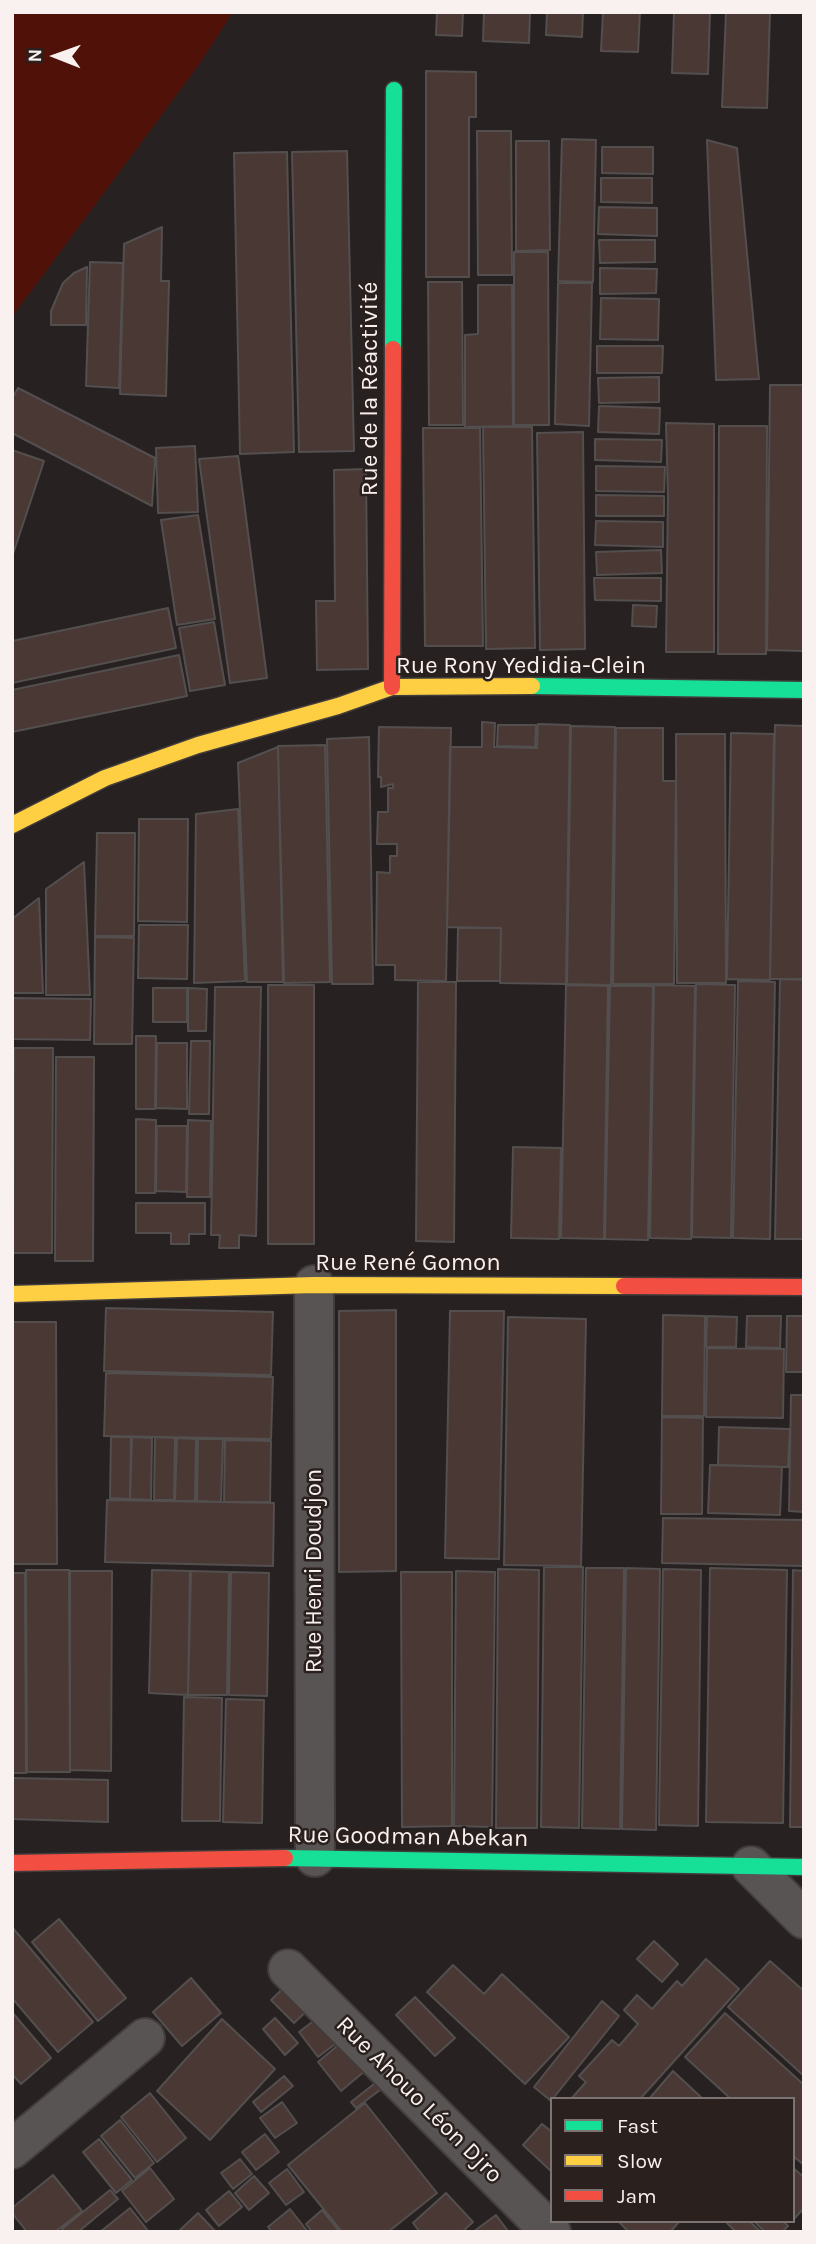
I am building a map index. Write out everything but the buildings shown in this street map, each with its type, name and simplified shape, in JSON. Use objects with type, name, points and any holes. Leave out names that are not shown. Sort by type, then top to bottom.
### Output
[{"type":"street","name":"Rue de la Réactivité","points":[[392,687],[394,90]]},
{"type":"street","name":"Rue Rony Yedidia-Clein","points":[[12,825],[105,778],[198,745],[338,706],[392,687],[557,686],[804,690]]},
{"type":"street","name":"Rue René Gomon","points":[[12,1294],[314,1285],[804,1287]]},
{"type":"street","name":"Rue Henri Doudjon","points":[[314,1285],[315,1857]]},
{"type":"street","name":"Rue Goodman Abekan","points":[[12,1863],[315,1857],[804,1867]]},
{"type":"street","points":[[751,1866],[804,1919]]},
{"type":"street","name":"Rue Ahouo Léon Djro","points":[[288,1969],[551,2232]]},
{"type":"street","points":[[12,2149],[145,2038]]},
{"type":"shaded area","points":[[12,12],[233,12],[198,66],[12,317]]},
{"type":"traffic: fast","points":[[393,349],[394,90]]},
{"type":"traffic: fast","points":[[532,686],[804,690]]},
{"type":"traffic: fast","points":[[285,1858],[804,1867]]},
{"type":"traffic: slow","points":[[12,825],[105,778],[198,745],[338,706],[392,687],[532,686]]},
{"type":"traffic: slow","points":[[12,1294],[314,1285],[624,1286]]},
{"type":"traffic: jam","points":[[392,687],[393,349]]},
{"type":"traffic: jam","points":[[624,1286],[804,1287]]},
{"type":"traffic: jam","points":[[12,1863],[285,1858]]}]
